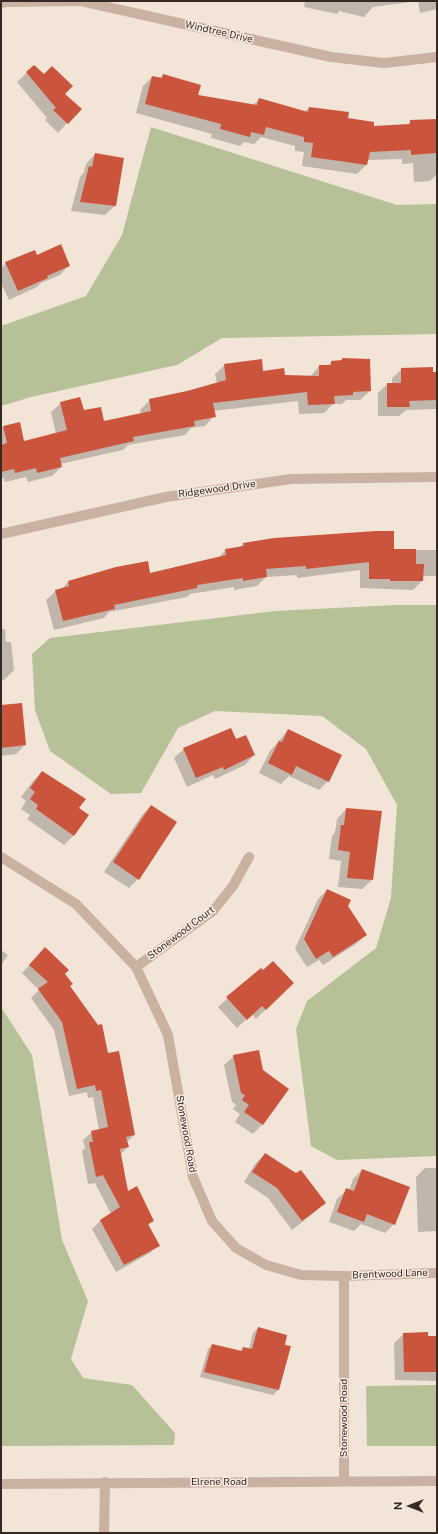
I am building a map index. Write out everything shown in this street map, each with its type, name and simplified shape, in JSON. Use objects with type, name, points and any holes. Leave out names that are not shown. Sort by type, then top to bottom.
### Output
[{"type":"street","name":"Windtree Drive","points":[[1,3],[81,1],[331,58],[384,63],[437,56]]},
{"type":"street","name":"Ridgewood Drive","points":[[1,534],[166,497],[291,479],[437,477]]},
{"type":"street","name":"Stonewood Road","points":[[1,857],[76,904],[136,967],[168,1035],[193,1177],[212,1221],[236,1248],[266,1265],[301,1275],[344,1276],[344,1481]]},
{"type":"street","name":"Stonewood Court","points":[[136,967],[213,912],[233,886],[249,857]]},
{"type":"street","name":"Brentwood Lane","points":[[344,1276],[437,1273]]},
{"type":"street","name":"Elrene Road","points":[[1,1484],[105,1482],[437,1481]]},
{"type":"street","points":[[104,1533],[105,1482]]},
{"type":"green space","points":[[151,127],[397,205],[437,204],[437,334],[222,338],[177,365],[31,397],[1,406],[1,326],[86,296],[122,235]]},
{"type":"green space","points":[[395,605],[437,605],[437,1156],[337,1160],[311,1146],[296,1029],[307,1001],[376,948],[391,898],[397,805],[366,749],[322,716],[215,711],[178,728],[141,793],[111,794],[50,751],[35,710],[32,654],[50,638],[275,611]]},
{"type":"green space","points":[[1,1007],[32,1055],[62,1240],[88,1301],[71,1359],[83,1378],[132,1385],[175,1433],[174,1445],[1,1446]]},
{"type":"green space","points":[[437,1385],[437,1446],[367,1446],[366,1386]]},
{"type":"building","points":[[34,65],[44,74],[52,66],[73,86],[65,94],[82,109],[68,124],[53,110],[56,108],[26,72]]},
{"type":"building","points":[[163,74],[201,85],[198,95],[257,105],[259,98],[308,112],[309,107],[349,112],[348,118],[374,122],[374,126],[410,124],[410,120],[437,119],[437,153],[411,155],[411,150],[370,152],[367,165],[311,157],[313,143],[304,142],[304,137],[266,127],[264,135],[251,132],[250,137],[220,129],[221,124],[145,104],[152,76],[162,78]]},
{"type":"building","points":[[95,153],[124,158],[116,206],[80,202],[89,166],[92,167]]},
{"type":"building","points":[[61,244],[70,266],[47,276],[48,278],[18,291],[5,262],[35,250],[37,255]]},
{"type":"building","points":[[342,358],[370,359],[371,391],[353,392],[353,395],[334,396],[335,404],[308,405],[307,392],[213,403],[216,417],[194,421],[195,426],[133,437],[134,441],[60,458],[62,467],[37,473],[36,468],[15,473],[14,469],[1,472],[1,445],[7,443],[3,426],[20,422],[24,441],[67,430],[60,402],[80,397],[84,410],[101,407],[104,421],[151,411],[149,399],[187,391],[226,380],[224,364],[262,359],[263,371],[284,368],[285,375],[319,376],[319,365],[331,365],[331,361],[342,360]]},
{"type":"building","points":[[433,367],[433,372],[437,372],[437,400],[409,401],[410,407],[387,407],[387,383],[401,383],[401,368]]},
{"type":"building","points":[[394,531],[394,549],[416,549],[416,564],[424,564],[423,581],[390,581],[390,579],[369,579],[369,562],[306,569],[306,566],[266,569],[267,577],[243,581],[243,578],[197,585],[197,588],[114,605],[115,609],[63,621],[55,590],[69,586],[68,581],[116,567],[148,561],[150,573],[226,555],[225,549],[244,546],[243,543],[274,538]]},
{"type":"building","points":[[22,703],[26,745],[1,748],[1,705]]},
{"type":"building","points":[[231,728],[236,739],[246,735],[255,755],[224,770],[223,767],[196,778],[183,748]]},
{"type":"building","points":[[288,729],[342,755],[329,782],[296,766],[292,775],[268,763],[279,741],[282,742]]},
{"type":"building","points":[[42,771],[86,799],[79,808],[89,815],[74,836],[36,809],[38,805],[30,799],[35,792],[30,788]]},
{"type":"building","points":[[151,805],[177,822],[139,880],[113,862]]},
{"type":"building","points":[[346,808],[382,811],[373,880],[347,878],[350,852],[338,850],[341,825],[344,825]]},
{"type":"building","points":[[327,889],[351,900],[348,906],[367,935],[333,957],[329,951],[316,959],[304,939]]},
{"type":"building","points":[[45,947],[69,970],[65,974],[73,984],[70,986],[98,1025],[102,1024],[108,1053],[119,1051],[135,1135],[126,1137],[129,1147],[120,1149],[128,1191],[137,1186],[154,1221],[148,1224],[160,1246],[124,1265],[100,1220],[120,1207],[103,1175],[96,1177],[89,1142],[93,1142],[91,1131],[108,1127],[101,1090],[96,1091],[95,1085],[77,1089],[62,1022],[38,989],[48,982],[29,965]]},
{"type":"building","points":[[273,961],[294,983],[266,1010],[262,1006],[247,1020],[226,997],[261,968],[263,970]]},
{"type":"building","points":[[259,1050],[263,1070],[289,1089],[263,1125],[244,1112],[249,1105],[242,1100],[245,1095],[241,1093],[233,1055]]},
{"type":"building","points":[[265,1153],[296,1173],[301,1170],[326,1203],[302,1221],[277,1188],[252,1172]]},
{"type":"building","points":[[362,1169],[410,1187],[395,1225],[367,1214],[364,1222],[337,1212],[346,1188],[354,1191]]},
{"type":"building","points":[[258,1327],[287,1335],[285,1345],[291,1346],[279,1390],[204,1372],[212,1344],[242,1351],[243,1347],[252,1349]]},
{"type":"building","points":[[428,1332],[428,1336],[437,1336],[437,1372],[404,1372],[403,1333]]}]
